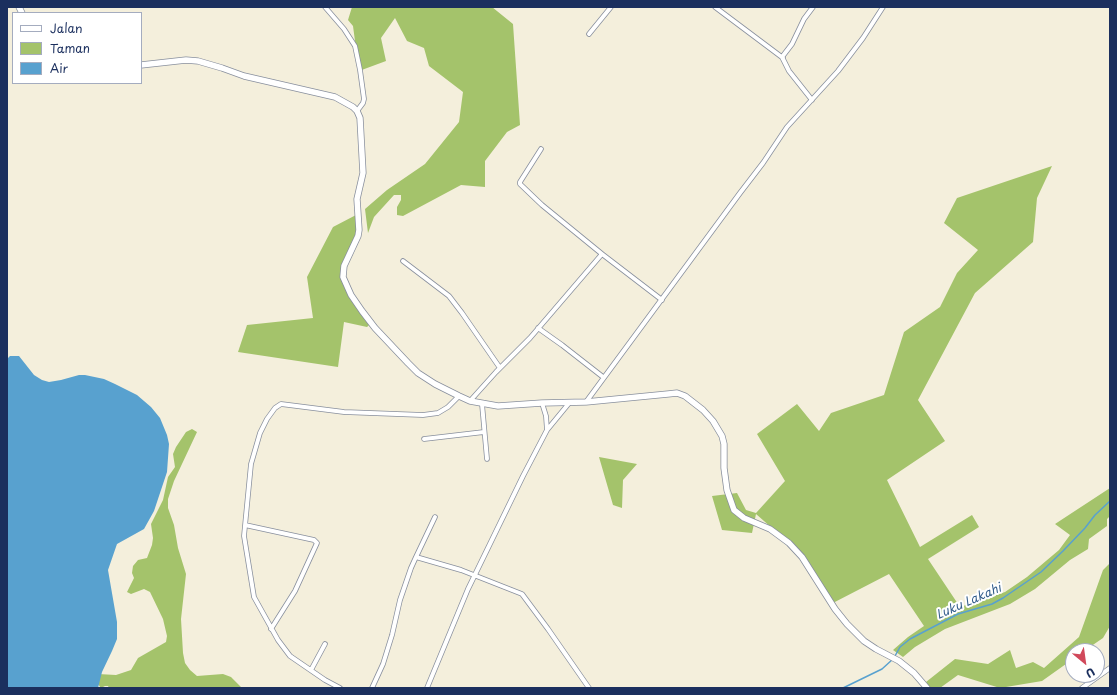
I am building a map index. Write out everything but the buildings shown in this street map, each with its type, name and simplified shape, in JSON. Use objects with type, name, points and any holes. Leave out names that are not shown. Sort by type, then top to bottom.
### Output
[{"type":"main road","points":[[142,65],[186,60],[198,62],[222,68],[244,76],[335,97],[353,107],[357,111],[360,118],[363,172],[357,199],[359,230],[356,242],[342,272],[345,283],[351,295],[376,328],[408,363],[418,373],[458,396],[470,401],[498,406],[586,402],[677,393],[685,396],[693,401],[713,421],[722,436],[724,444],[724,468],[727,490],[734,510],[744,518],[770,529],[789,543],[808,565],[843,620],[864,641],[899,661],[920,678],[928,688]]},
{"type":"street","points":[[325,7],[344,29],[355,46],[364,99],[357,111]]},
{"type":"street","points":[[589,34],[611,7]]},
{"type":"street","points":[[715,7],[784,59]]},
{"type":"street","points":[[812,100],[789,71],[782,57],[792,44],[802,22],[813,7]]},
{"type":"street","points":[[586,402],[603,377],[763,163],[787,127],[838,71],[883,7]]},
{"type":"street","points":[[541,149],[520,184],[542,205],[662,300]]},
{"type":"street","points":[[470,401],[538,328],[602,254]]},
{"type":"street","points":[[403,261],[449,296],[500,368]]},
{"type":"street","points":[[538,328],[562,344],[603,377]]},
{"type":"street","points":[[340,688],[290,656],[272,629],[254,597],[245,544],[252,460],[260,433],[267,419],[278,405],[286,404],[344,412],[423,415],[438,413],[448,407],[458,396]]},
{"type":"street","points":[[427,688],[475,575],[547,430],[570,402]]},
{"type":"street","points":[[542,403],[546,416],[547,430]]},
{"type":"street","points":[[482,404],[487,459]]},
{"type":"street","points":[[424,439],[484,432]]},
{"type":"street","points":[[372,688],[383,664],[392,636],[400,600],[411,568],[435,517]]},
{"type":"street","points":[[246,525],[314,540],[317,543],[295,591],[272,629]]},
{"type":"street","points":[[416,557],[475,575],[525,596],[589,688]]},
{"type":"street","points":[[311,670],[326,644]]},
{"type":"street","points":[[1082,688],[1110,668]]},
{"type":"green space","points":[[352,7],[492,7],[513,24],[520,125],[507,132],[485,161],[485,187],[461,185],[403,216],[397,215],[397,207],[401,200],[401,195],[394,195],[374,217],[368,233],[365,209],[387,190],[425,164],[459,122],[463,92],[429,66],[424,48],[407,41],[395,18],[381,38],[386,61],[359,71],[353,26],[348,20]]},
{"type":"green space","points":[[1052,166],[1037,198],[1033,242],[975,293],[918,400],[945,441],[887,480],[920,547],[972,515],[979,527],[928,559],[960,607],[1005,592],[1027,577],[1059,550],[1070,535],[1055,524],[1110,488],[1110,516],[1107,519],[1107,526],[1089,539],[1088,549],[1070,560],[1035,589],[1010,604],[945,629],[915,647],[903,657],[893,650],[924,626],[889,574],[831,604],[795,545],[756,514],[752,533],[722,530],[712,496],[737,493],[746,510],[756,513],[785,481],[757,434],[797,404],[819,431],[831,413],[884,395],[904,332],[940,307],[957,273],[978,250],[944,223],[957,198]]},
{"type":"green space","points":[[356,215],[356,232],[341,266],[342,275],[361,308],[373,321],[367,327],[344,322],[338,367],[238,352],[247,325],[313,318],[307,277],[333,227]]},
{"type":"green space","points":[[192,429],[197,432],[174,481],[168,499],[168,508],[174,525],[178,548],[186,574],[181,619],[183,653],[185,663],[197,676],[223,674],[231,677],[242,688],[109,688],[108,686],[105,686],[101,688],[94,679],[98,674],[116,675],[131,670],[138,658],[166,642],[167,636],[163,619],[150,592],[144,589],[131,594],[127,592],[134,578],[132,573],[133,566],[138,560],[147,558],[152,545],[153,538],[151,524],[163,500],[168,477],[175,467],[173,454],[186,432]]},
{"type":"green space","points":[[599,457],[637,464],[623,480],[622,508],[613,505]]},
{"type":"green space","points":[[1110,563],[1110,626],[1103,638],[1096,643],[1072,643],[1079,637],[1103,570]]},
{"type":"green space","points":[[1065,649],[1065,665],[1042,681],[1000,688],[958,675],[940,688],[930,688],[926,682],[955,659],[988,664],[1010,650],[1016,668],[1033,662],[1044,668]]},
{"type":"water","points":[[10,356],[19,356],[34,375],[42,380],[49,382],[85,375],[104,379],[137,395],[151,407],[160,418],[167,435],[169,444],[167,472],[154,511],[144,529],[117,544],[108,570],[117,622],[117,639],[102,672],[98,688],[7,688],[7,359]]},
{"type":"waterway","name":"Luku Lakahi","points":[[895,656],[900,647],[910,639],[958,614],[992,604],[1041,572],[1110,501]]},
{"type":"waterway","name":"Luku Lakahi","points":[[843,688],[882,669],[893,659]]}]
